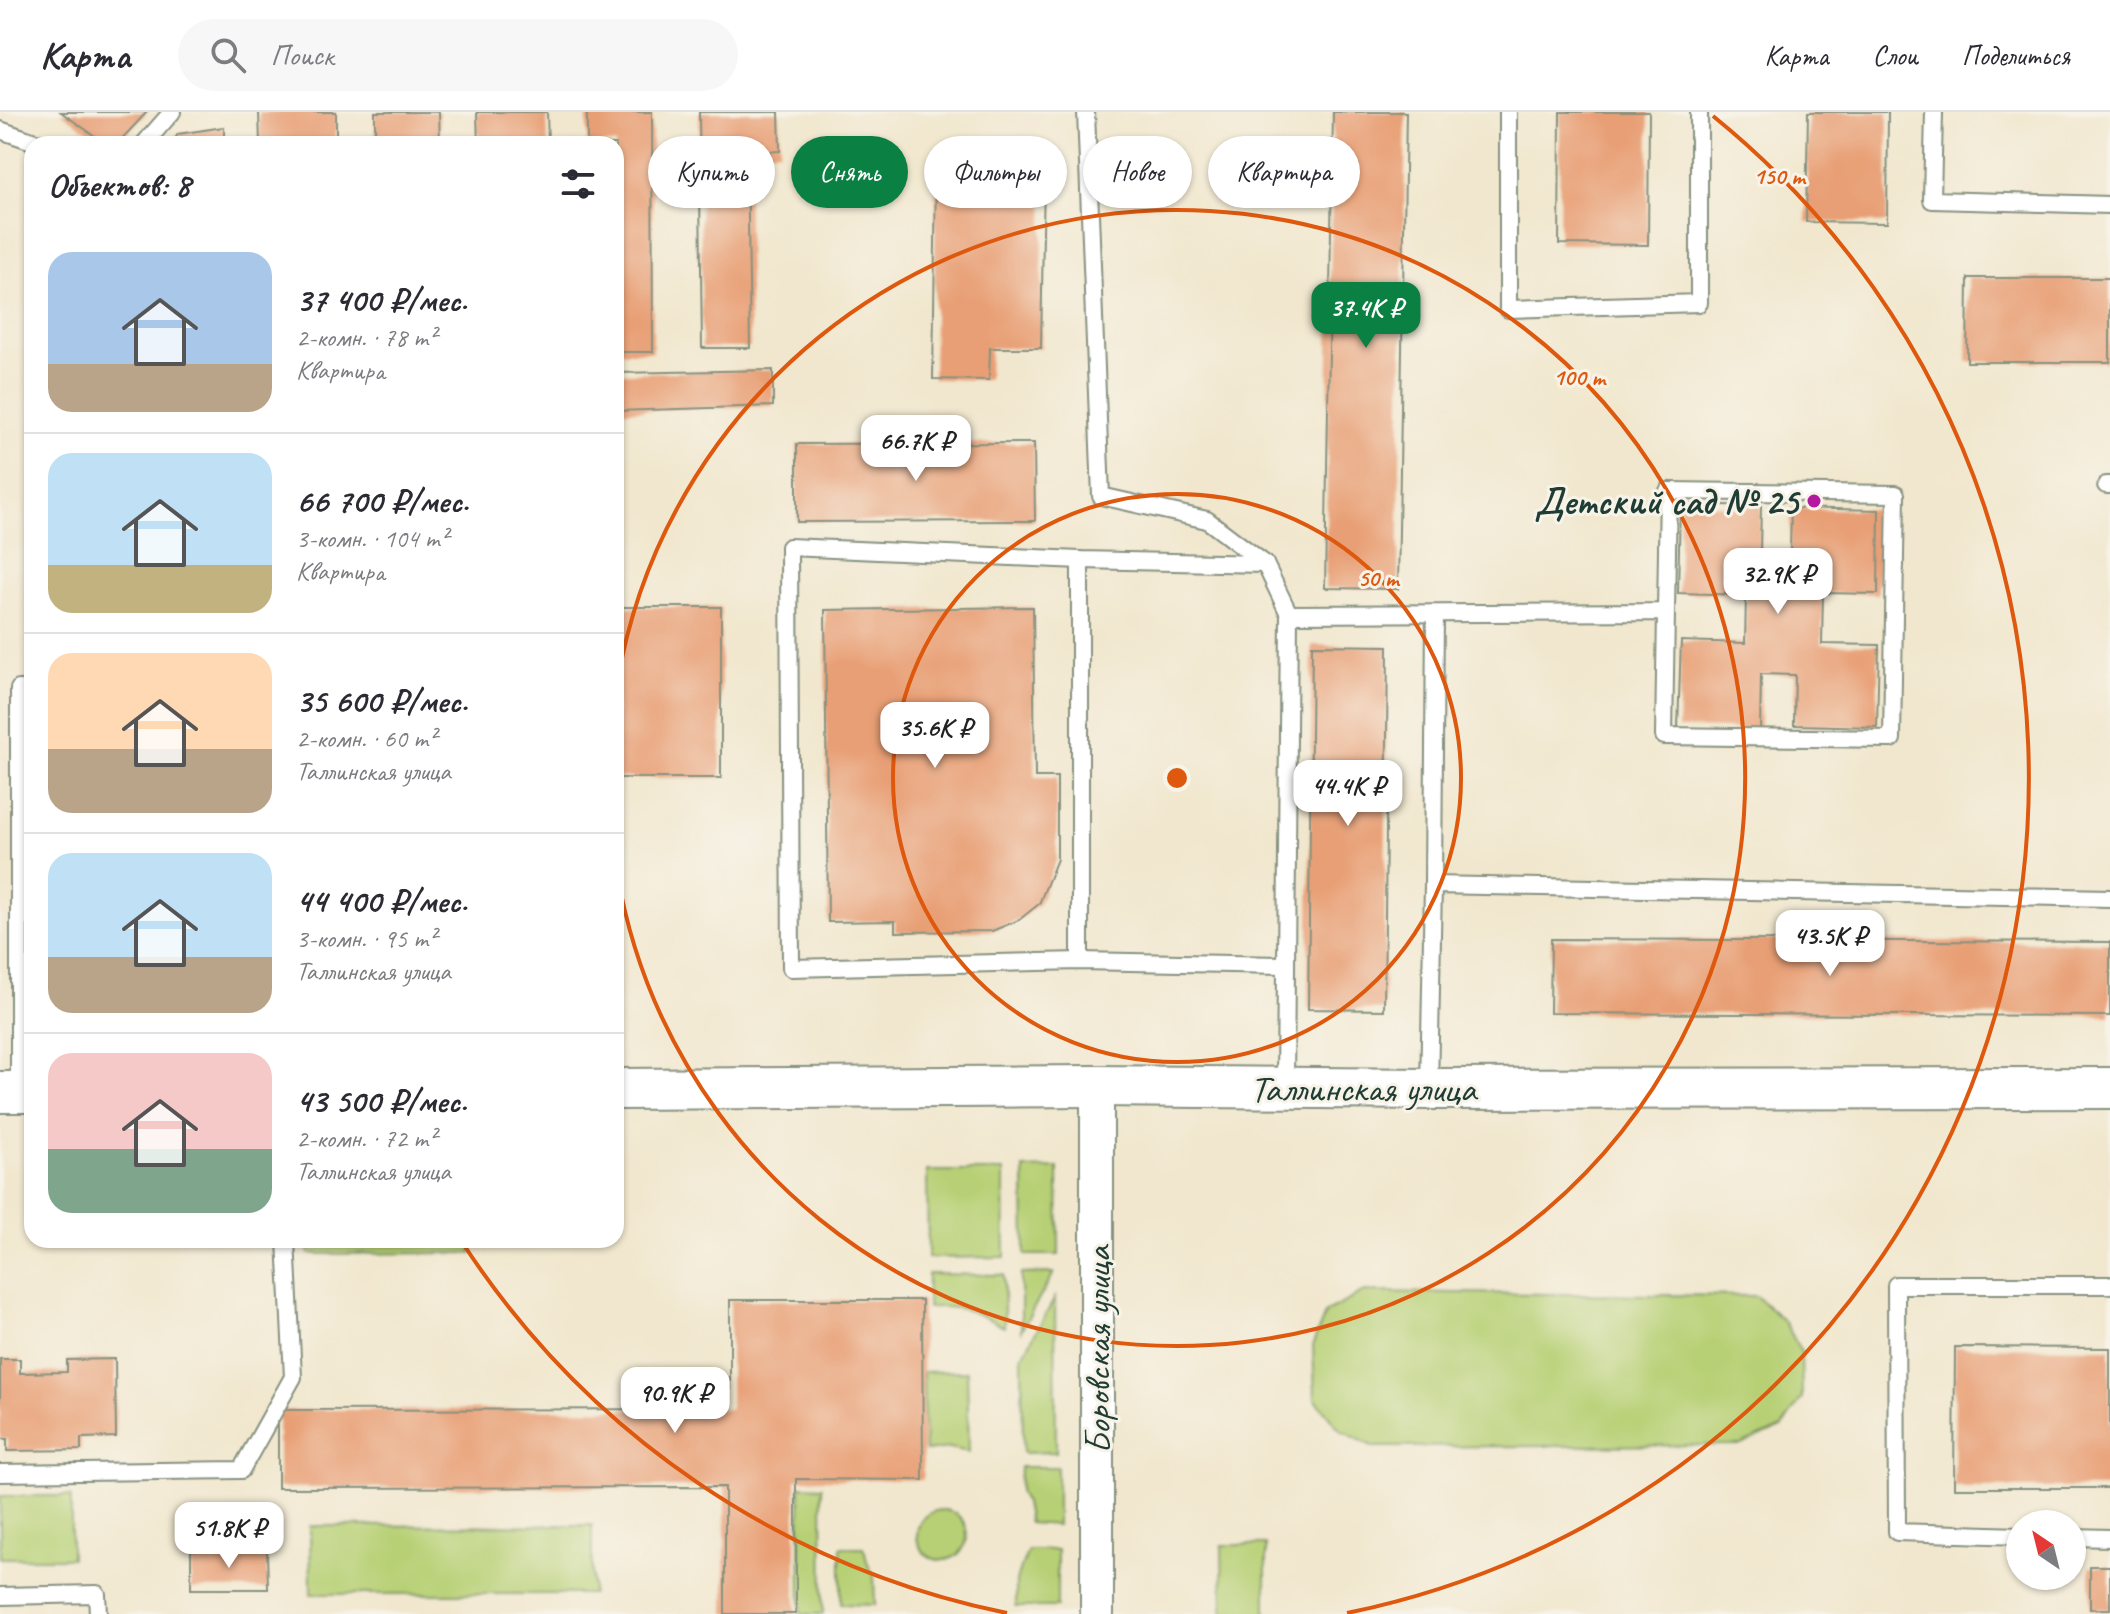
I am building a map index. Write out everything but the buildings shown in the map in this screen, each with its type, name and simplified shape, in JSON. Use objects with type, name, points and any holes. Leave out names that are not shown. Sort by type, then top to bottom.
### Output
[{"type":"street","name":"Таллинская улица","points":[[624,1089],[1097,1086],[2110,1088]]},
{"type":"street","name":"Боровская улица","points":[[1097,1086],[1097,1614]]},
{"type":"lane","points":[[151,136],[172,112]]},
{"type":"lane","points":[[1086,112],[1101,496],[1207,520],[1265,564],[1289,614],[1285,1088]]},
{"type":"lane","points":[[1508,112],[1508,309],[1699,303],[1699,112]]},
{"type":"lane","points":[[1934,112],[1932,200],[2110,205]]},
{"type":"lane","points":[[0,130],[24,138]]},
{"type":"lane","points":[[1668,491],[1896,494],[1892,739],[1664,736],[1666,612],[1668,491]]},
{"type":"lane","points":[[1265,564],[1080,560],[789,547],[791,968],[1080,961],[1286,965]]},
{"type":"lane","points":[[1080,560],[1080,961]]},
{"type":"lane","points":[[1289,614],[1666,612]]},
{"type":"lane","points":[[1429,1089],[1435,614]]},
{"type":"lane","points":[[17,1092],[19,689],[24,689]]},
{"type":"lane","points":[[1433,885],[2110,898]]},
{"type":"lane","points":[[0,1473],[241,1470],[293,1377],[286,1248]]},
{"type":"lane","points":[[2006,1536],[1897,1532],[1896,1285],[2110,1285]]},
{"type":"lane","points":[[2086,1537],[2110,1538]]},
{"type":"lane","points":[[0,1596],[97,1594],[98,1614]]},
{"type":"green space","points":[[1058,1168],[1059,1255],[1025,1255],[1024,1169]]},
{"type":"green space","points":[[927,1171],[1004,1171],[1005,1257],[928,1258]]},
{"type":"green space","points":[[309,1248],[472,1248],[472,1253],[309,1254]]},
{"type":"green space","points":[[1054,1273],[1021,1330],[1021,1274]]},
{"type":"green space","points":[[928,1274],[1004,1275],[1004,1327],[967,1310],[927,1308]]},
{"type":"green space","points":[[1364,1292],[1756,1296],[1785,1322],[1801,1352],[1802,1398],[1782,1427],[1741,1445],[1374,1447],[1340,1430],[1315,1399],[1313,1344],[1326,1312]]},
{"type":"green space","points":[[1055,1298],[1056,1452],[1023,1453],[1022,1357]]},
{"type":"green space","points":[[967,1371],[969,1452],[949,1448],[925,1451],[923,1372]]},
{"type":"green space","points":[[1020,1467],[1057,1467],[1057,1525],[1029,1523],[1019,1492]]},
{"type":"green space","points":[[800,1486],[822,1487],[823,1614],[801,1614]]},
{"type":"green space","points":[[0,1496],[71,1496],[71,1558],[0,1558]]},
{"type":"green space","points":[[942,1510],[960,1517],[967,1535],[960,1553],[942,1560],[924,1553],[917,1535],[924,1517]]},
{"type":"green space","points":[[592,1525],[592,1594],[311,1594],[310,1526]]},
{"type":"green space","points":[[1222,1545],[1266,1545],[1266,1614],[1223,1614]]},
{"type":"green space","points":[[841,1547],[864,1547],[874,1576],[875,1605],[841,1604]]},
{"type":"green space","points":[[1028,1550],[1057,1550],[1057,1607],[1016,1607],[1016,1581]]},
{"type":"place","name":"Детский сад № 25","points":[[1814,501]]}]
